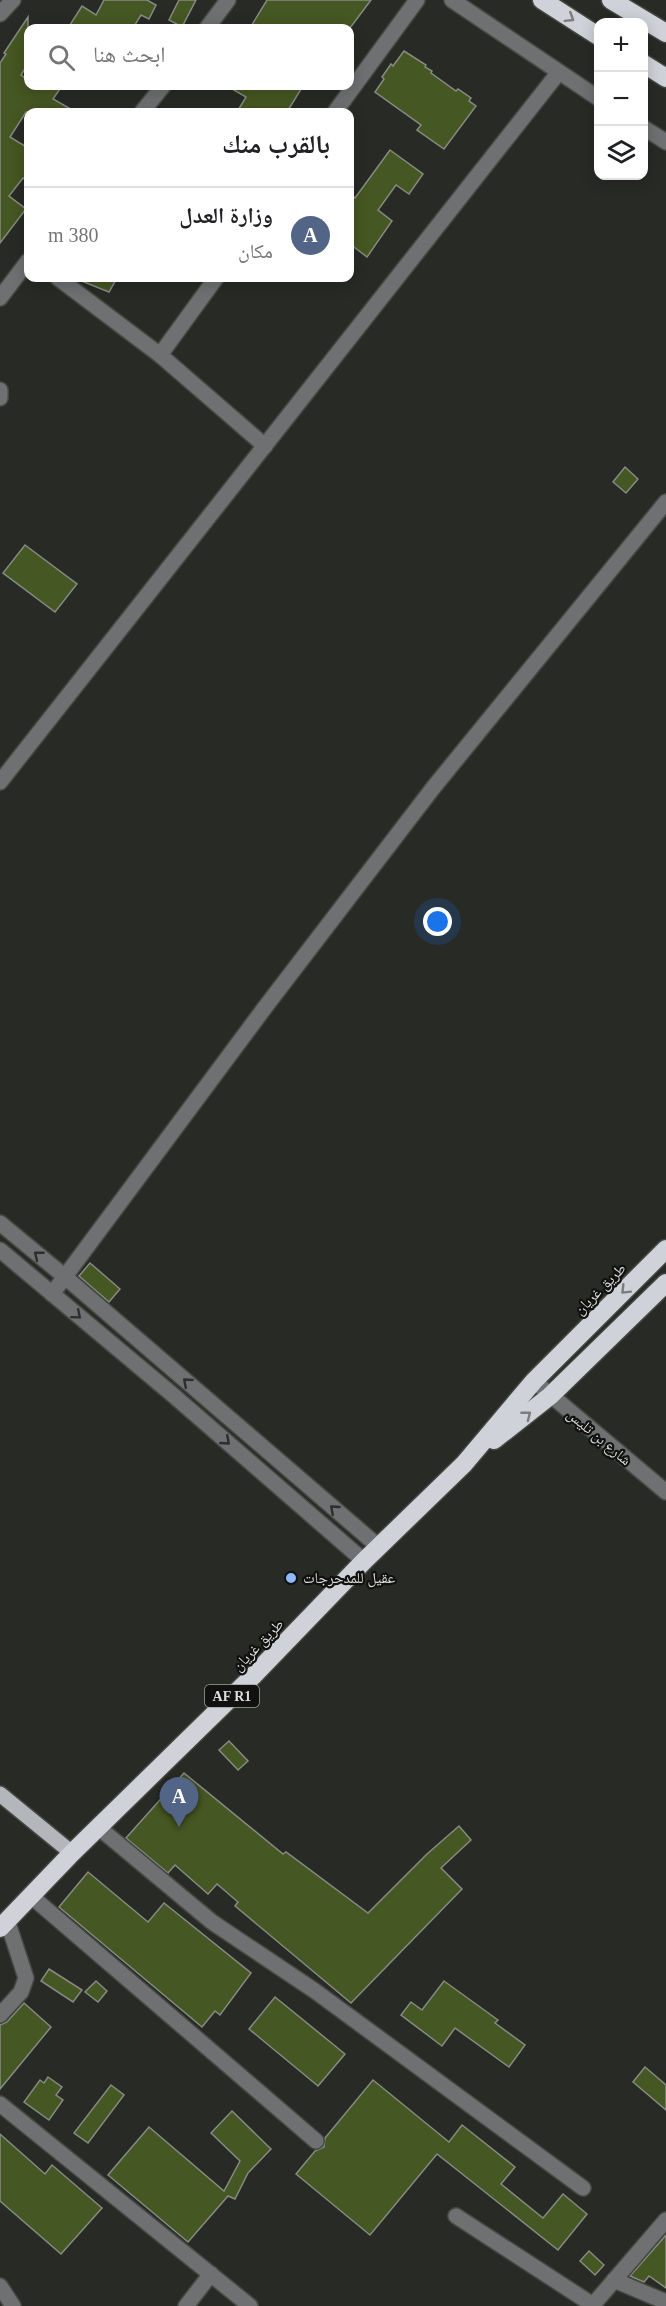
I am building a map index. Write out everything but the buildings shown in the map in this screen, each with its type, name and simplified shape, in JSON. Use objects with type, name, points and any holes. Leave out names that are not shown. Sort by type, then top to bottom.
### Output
[{"type":"highway","points":[[542,0],[594,33]]},
{"type":"highway","points":[[611,0],[666,33]]},
{"type":"highway","name":"طريق غريان","points":[[4,1924],[98,1827],[254,1675],[364,1561],[464,1464],[534,1381],[666,1249]]},
{"type":"highway","name":"طريق غريان","points":[[464,1464],[550,1396],[666,1283]]},
{"type":"main road","points":[[0,1794],[72,1853]]},
{"type":"street","points":[[0,14],[13,0]]},
{"type":"street","points":[[210,24],[228,0]]},
{"type":"street","points":[[354,86],[417,0]]},
{"type":"street","points":[[452,0],[594,95]]},
{"type":"street","points":[[0,782],[559,72]]},
{"type":"street","points":[[145,108],[160,90]]},
{"type":"street","points":[[338,108],[351,90]]},
{"type":"street","points":[[648,131],[666,142]]},
{"type":"street","points":[[0,298],[24,266]]},
{"type":"street","points":[[63,282],[160,355],[266,446]]},
{"type":"street","points":[[160,355],[213,282]]},
{"type":"street","points":[[0,390],[0,398]]},
{"type":"street","points":[[52,1294],[266,1006],[433,788],[666,502]]},
{"type":"street","points":[[0,1223],[379,1547]]},
{"type":"street","points":[[0,1250],[364,1561]]},
{"type":"street","name":"شارع بن تليس","points":[[534,1381],[666,1492]]},
{"type":"street","points":[[98,1827],[212,1922],[315,1991],[583,2188]]},
{"type":"street","points":[[31,1896],[316,2141]]},
{"type":"street","points":[[0,2015],[21,1992],[26,1978],[4,1924]]},
{"type":"street","points":[[0,2104],[250,2306]]},
{"type":"street","points":[[456,2216],[592,2305],[666,2220]]},
{"type":"street","points":[[186,2306],[211,2274]]},
{"type":"street","points":[[614,2280],[666,2302]]},
{"type":"street","points":[[0,2286],[13,2306]]},
{"type":"place","name":"عقيل للمدحرجات","points":[[291,1578]]},
{"type":"place","name":"وزارة العدل","points":[[179,1827]]}]
